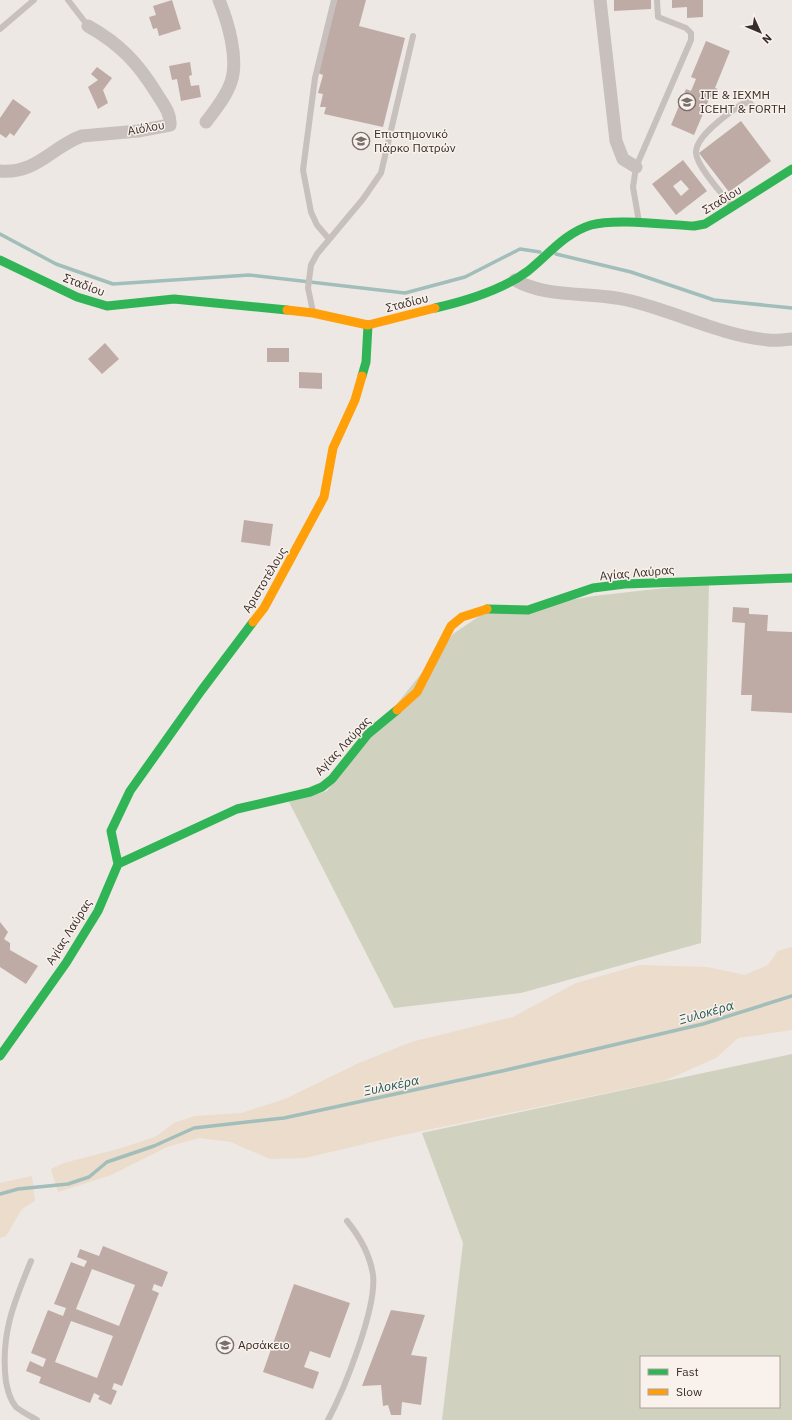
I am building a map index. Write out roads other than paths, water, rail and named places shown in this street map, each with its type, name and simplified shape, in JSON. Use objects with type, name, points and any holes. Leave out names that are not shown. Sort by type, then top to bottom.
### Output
[{"type":"street","points":[[206,122],[227,91],[233,73],[233,53],[230,35],[219,0]]},
{"type":"street","points":[[600,0],[616,141],[624,159],[636,167]]},
{"type":"street","name":"Αιόλου","points":[[0,171],[17,171],[26,169],[50,156],[73,139],[82,136],[138,131],[170,125],[166,108],[142,71],[119,46],[88,26]]},
{"type":"street","name":"Σταδίου","points":[[0,260],[26,274],[77,297],[107,306],[174,299],[313,313],[368,325],[445,306],[492,291],[515,280],[555,246],[577,230],[592,224],[609,222],[700,226],[711,222],[792,169]]},
{"type":"street","points":[[515,280],[535,290],[545,292],[592,294],[628,300],[720,330],[768,340],[792,339]]},
{"type":"street","name":"Αριστοτέλους","points":[[118,864],[111,831],[130,791],[201,691],[264,608],[324,497],[333,448],[355,400],[366,362],[368,325]]},
{"type":"street","name":"Αγίας Λαύρας","points":[[0,1056],[66,963],[98,911],[118,864],[237,809],[310,792],[322,787],[332,779],[368,734],[417,692],[451,626],[462,617],[483,609],[528,610],[593,588],[625,584],[792,578]]},
{"type":"lane","points":[[0,29],[34,0]]},
{"type":"lane","points":[[68,0],[88,26]]},
{"type":"lane","points":[[329,239],[317,225],[312,212],[303,170],[316,78],[334,0]]},
{"type":"lane","points":[[640,223],[633,187],[636,167],[691,40],[691,33],[686,28],[658,17],[657,0]]},
{"type":"lane","points":[[313,313],[308,288],[311,265],[329,239],[381,173],[413,36]]},
{"type":"lane","points":[[734,208],[701,165],[696,154],[696,149],[703,136],[742,104],[749,102],[756,110]]},
{"type":"lane","points":[[328,1420],[336,1405],[367,1320],[373,1288],[373,1275],[367,1251],[358,1235],[347,1221]]},
{"type":"lane","points":[[31,1261],[6,1321],[0,1351],[10,1398],[17,1408],[37,1420]]},
{"type":"waterway","points":[[0,234],[56,264],[113,284],[249,275],[405,293],[465,277],[520,249],[540,252]]},
{"type":"waterway","points":[[556,254],[631,272],[714,300],[792,308]]},
{"type":"waterway","name":"Ξυλοκέρα","points":[[0,1194],[18,1189],[68,1184],[89,1177],[107,1162],[154,1146],[194,1128],[284,1118],[502,1071],[703,1024],[792,996]]},
{"type":"place","name":"ΙΤΕ & ΙΕΧΜΗ ICEHT & FORTH","points":[[687,102]]},
{"type":"place","name":"Επιστημονικό Πάρκο Πατρών","points":[[361,141]]},
{"type":"place","name":"Αρσάκειο","points":[[225,1345]]}]
